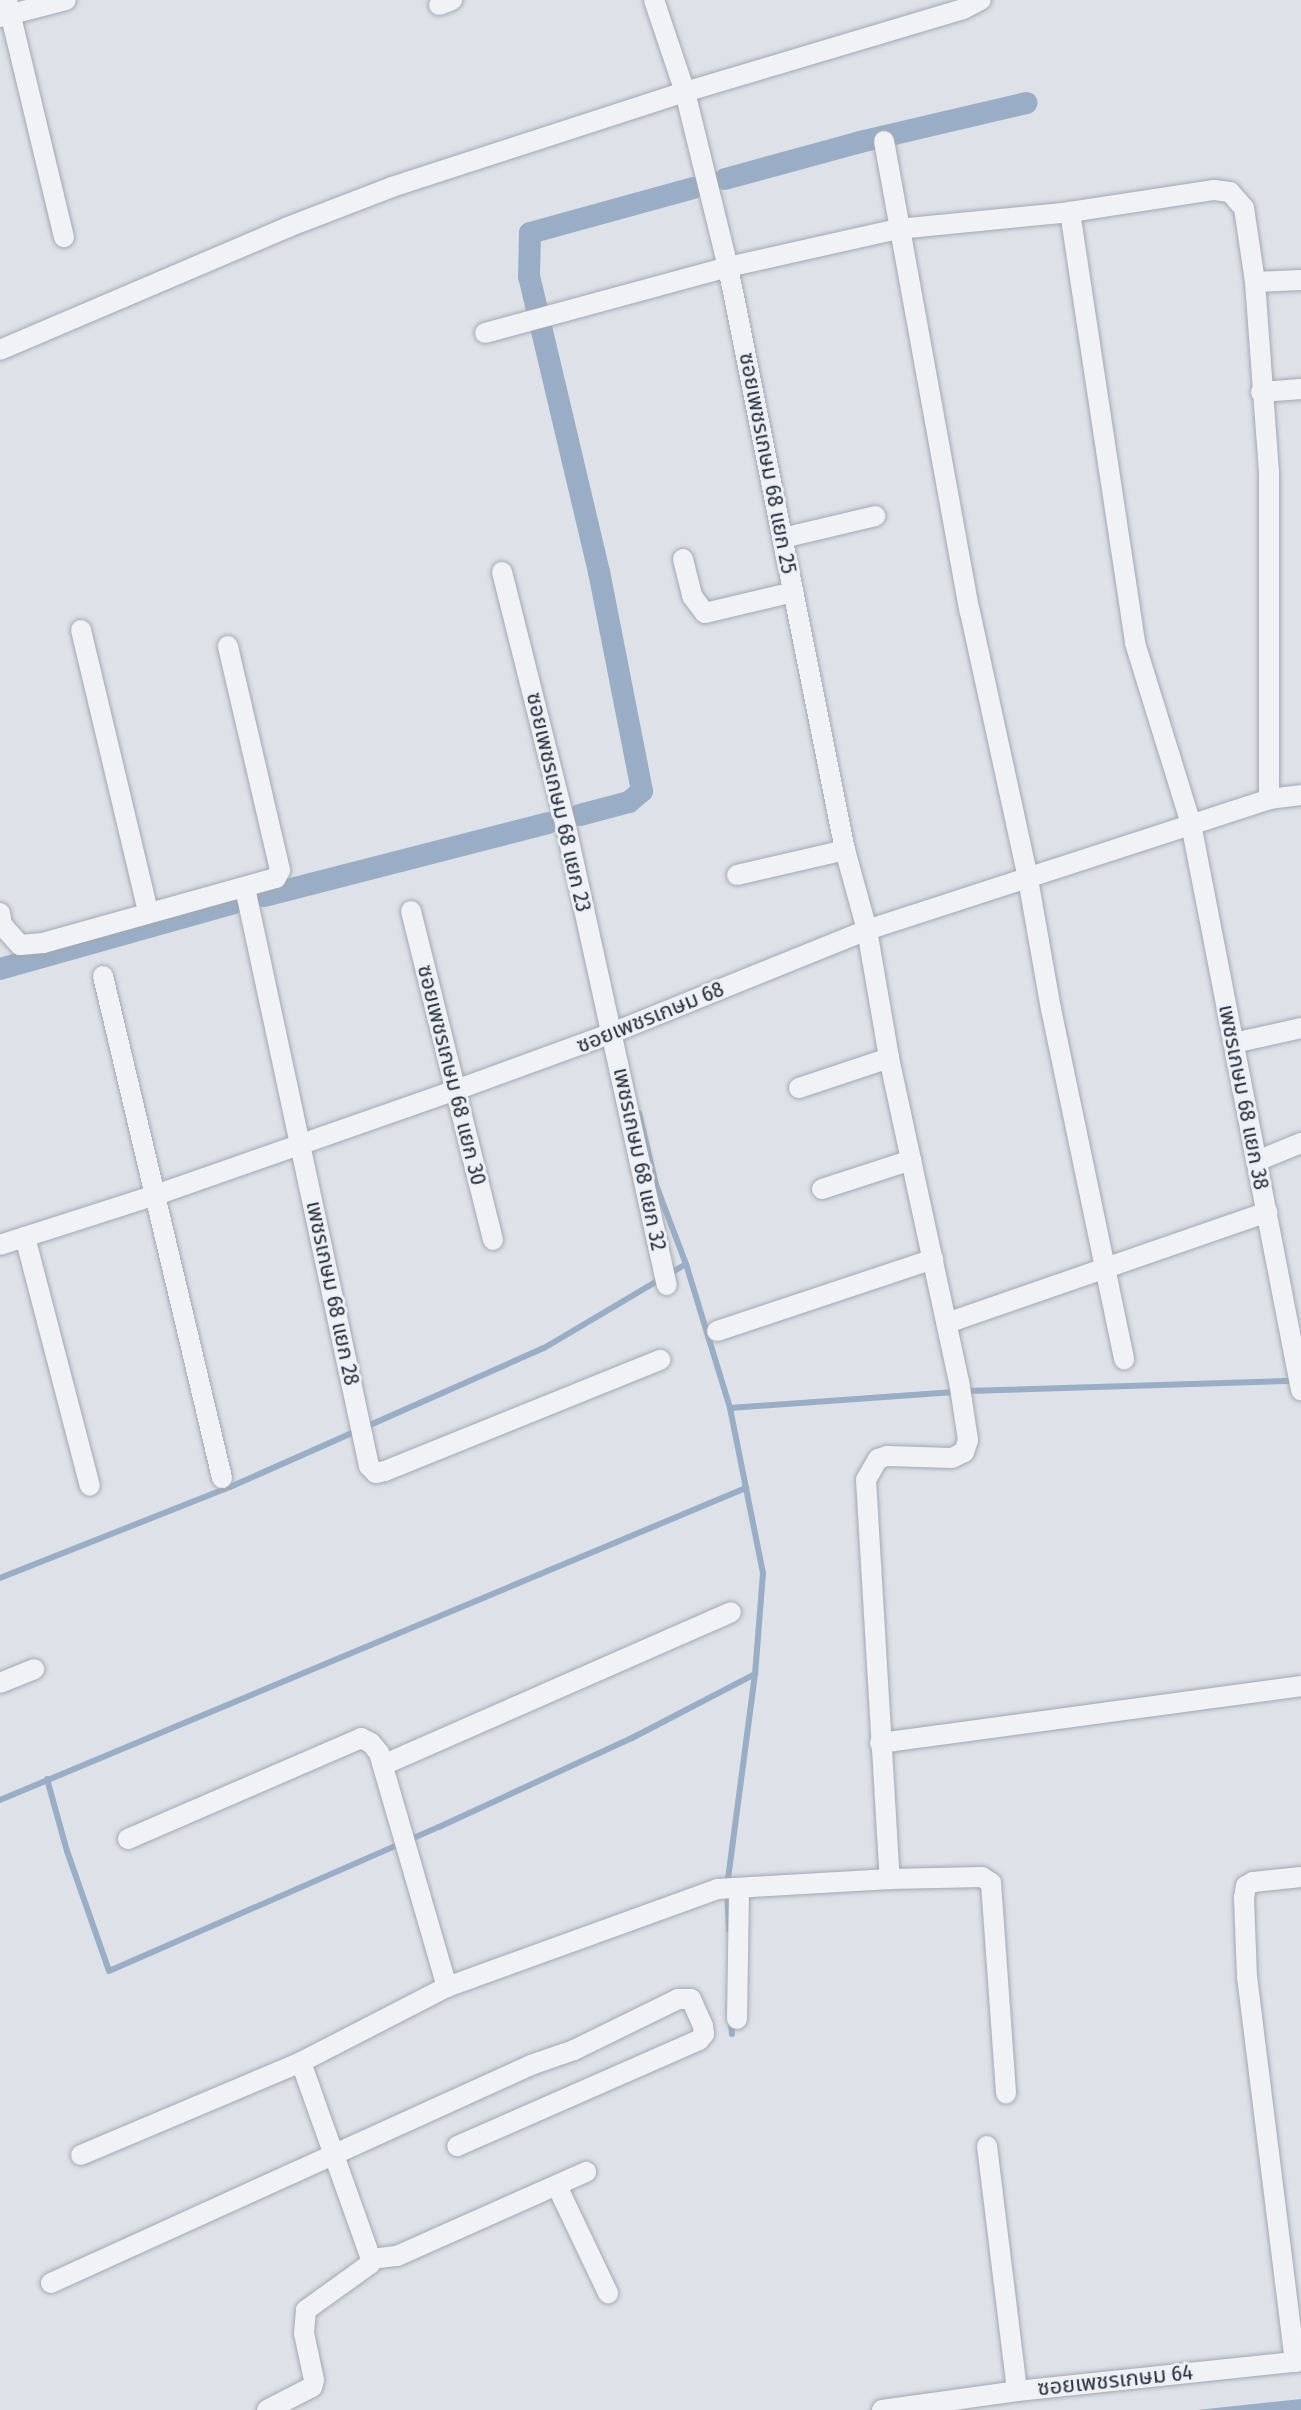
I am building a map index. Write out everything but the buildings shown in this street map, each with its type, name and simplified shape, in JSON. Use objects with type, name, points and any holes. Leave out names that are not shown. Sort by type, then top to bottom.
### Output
[{"type":"street","points":[[64,237],[6,11],[66,0]]},
{"type":"street","name":"ซอยเพชรเกษม 68 แยก 25","points":[[654,0],[685,92],[728,267],[845,850],[867,930],[889,1058],[959,1381],[968,1440],[964,1452],[952,1458],[887,1456],[870,1468],[866,1480],[880,1743]]},
{"type":"street","points":[[0,350],[300,222],[392,187],[685,92],[963,9],[981,0]]},
{"type":"street","points":[[884,141],[898,229],[1000,760],[1028,879],[1051,1009],[1124,1359]]},
{"type":"street","points":[[485,333],[728,267],[898,229],[1070,212],[1214,190],[1230,192],[1244,208],[1249,228],[1269,473],[1269,799]]},
{"type":"street","name":"เพชรเกษม 68 แยก 38","points":[[1070,212],[1135,643],[1191,824],[1298,1380]]},
{"type":"street","points":[[1255,282],[1301,280]]},
{"type":"street","points":[[1261,392],[1301,389]]},
{"type":"street","points":[[783,538],[875,516]]},
{"type":"street","points":[[683,559],[692,596],[705,613],[794,592]]},
{"type":"street","name":"ซอยเพชรเกษม 68 แยก 23","points":[[502,572],[566,827],[612,1033]]},
{"type":"street","points":[[81,630],[148,912]]},
{"type":"street","points":[[0,913],[2,925],[20,945],[43,943],[148,912],[272,881],[280,870],[228,646]]},
{"type":"street","name":"ซอยเพชรเกษม 68","points":[[0,1245],[156,1195],[456,1090],[612,1033],[867,930],[1269,799],[1301,795]]},
{"type":"street","points":[[737,875],[845,850]]},
{"type":"street","name":"เพชรเกษม 68 แยก 28","points":[[245,888],[369,1466],[376,1473],[660,1360]]},
{"type":"street","name":"ซอยเพชรเกษม 68 แยก 30","points":[[411,911],[493,1240]]},
{"type":"street","points":[[103,976],[222,1478]]},
{"type":"street","points":[[1234,1043],[1301,1028]]},
{"type":"street","name":"เพชรเกษม 68 แยก 32","points":[[612,1033],[667,1285]]},
{"type":"street","points":[[799,1088],[889,1058]]},
{"type":"street","points":[[1257,1161],[1301,1143]]},
{"type":"street","points":[[822,1189],[911,1160]]},
{"type":"street","points":[[947,1323],[1106,1271],[1267,1212]]},
{"type":"street","points":[[25,1237],[90,1486]]},
{"type":"street","points":[[717,1331],[933,1259]]},
{"type":"street","points":[[383,1765],[731,1612]]},
{"type":"street","points":[[0,1683],[34,1669]]},
{"type":"street","points":[[890,1879],[880,1743],[1301,1686]]},
{"type":"street","points":[[128,1839],[361,1738],[371,1743],[383,1765],[447,1987]]},
{"type":"street","points":[[81,2155],[301,2062],[447,1987],[730,1888],[982,1877],[991,1883],[1006,2093]]},
{"type":"street","points":[[1298,2362],[1247,1977],[1244,1898],[1246,1886],[1253,1882],[1301,1877]]},
{"type":"street","points":[[730,1888],[737,2019]]},
{"type":"street","points":[[51,2283],[336,2157],[678,1999],[691,1999],[703,2026],[704,2034],[699,2040],[457,2146]]},
{"type":"street","points":[[267,2410],[312,2387],[314,2380],[304,2333],[306,2310],[370,2264],[371,2259],[301,2062]]},
{"type":"street","points":[[987,2146],[1017,2391]]},
{"type":"street","points":[[371,2259],[397,2256],[586,2172]]},
{"type":"street","points":[[557,2186],[608,2293]]},
{"type":"street","name":"ซอยเพชรเกษม 64","points":[[882,2410],[1017,2391],[1298,2362]]},
{"type":"water","points":[[1301,2399],[1301,2410],[1197,2410]]},
{"type":"waterway","points":[[725,179],[860,142],[1026,103]]},
{"type":"waterway","points":[[580,815],[629,802],[642,791],[599,572],[529,277],[530,233],[693,188]]},
{"type":"waterway","points":[[264,896],[548,823]]},
{"type":"waterway","points":[[0,969],[232,904]]},
{"type":"waterway","points":[[639,1113],[656,1185],[686,1264],[730,1408],[763,1573],[755,1674],[727,1887],[729,1930]]},
{"type":"waterway","points":[[0,1578],[230,1487],[544,1348],[686,1264]]},
{"type":"waterway","points":[[730,1408],[968,1391],[1294,1381]]},
{"type":"waterway","points":[[0,1800],[746,1488]]},
{"type":"waterway","points":[[47,1779],[67,1851],[109,1971],[439,1827],[632,1738],[755,1674]]},
{"type":"waterway","points":[[731,2021],[732,2034]]}]
